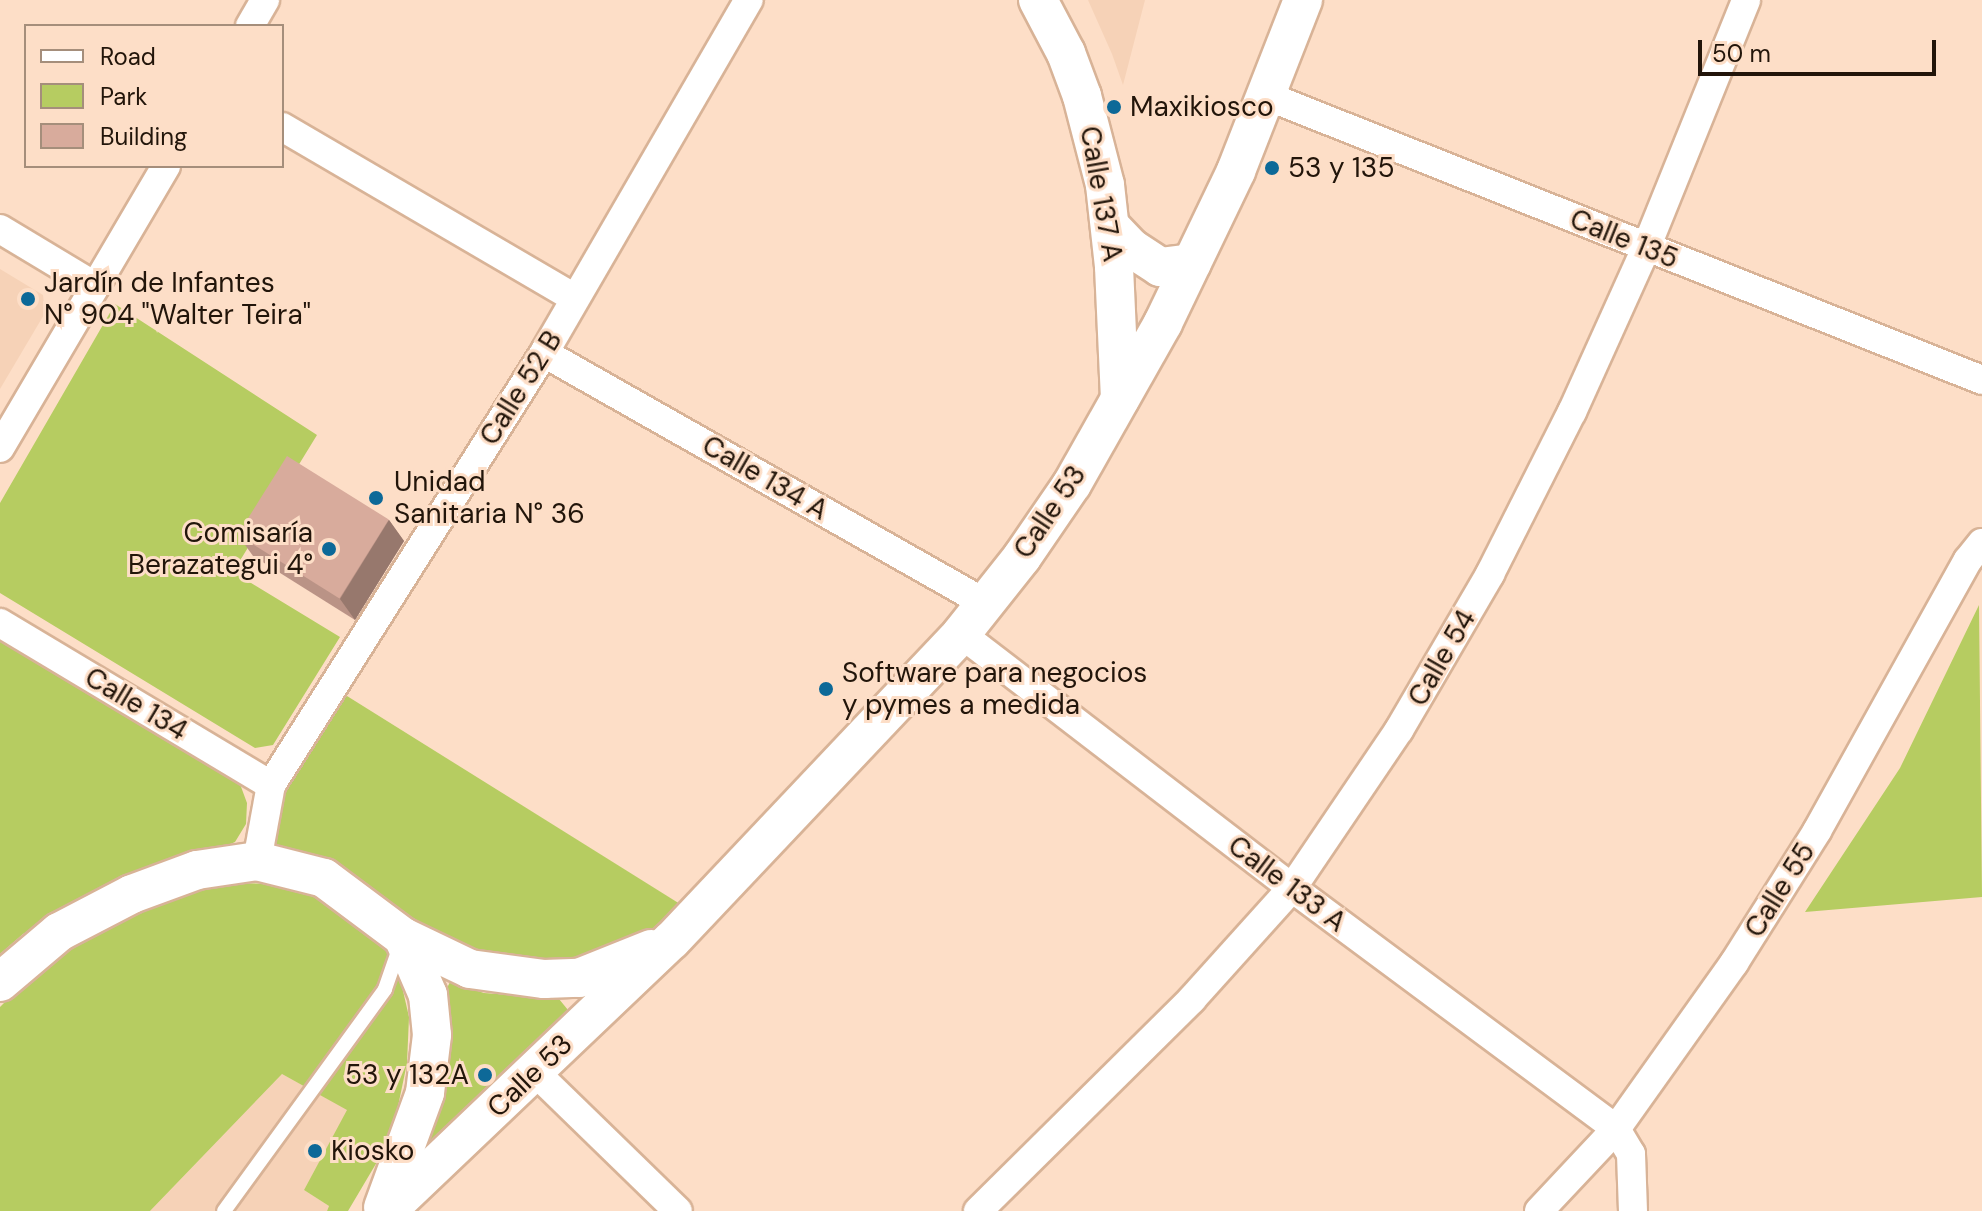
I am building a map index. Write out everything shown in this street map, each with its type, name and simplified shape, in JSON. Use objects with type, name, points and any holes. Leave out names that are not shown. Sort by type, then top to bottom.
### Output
[{"type":"main road","name":"Calle 137 A","points":[[1038,0],[1066,53],[1082,96],[1105,185],[1120,399]]},
{"type":"main road","name":"Calle 53","points":[[385,1211],[672,940],[961,634],[985,603],[1072,484],[1192,263],[1267,96],[1303,0]]},
{"type":"main road","points":[[1110,226],[1131,248],[1160,267],[1192,263]]},
{"type":"main road","points":[[0,982],[59,932],[132,894],[197,870],[257,861]]},
{"type":"main road","name":"Calle 53","points":[[257,861],[324,878],[403,937],[470,969],[544,979],[579,978],[672,940]]},
{"type":"main road","points":[[385,1211],[425,1093],[432,1035],[428,995],[403,937]]},
{"type":"street","points":[[251,24],[265,0]]},
{"type":"street","name":"Calle 52 B","points":[[257,861],[271,785],[544,353],[749,0]]},
{"type":"street","name":"Calle 54","points":[[978,1211],[1192,999],[1292,888],[1399,730],[1490,574],[1572,412],[1646,248],[1746,0]]},
{"type":"street","name":"Calle 135","points":[[1267,96],[1982,380]]},
{"type":"street","points":[[284,128],[575,298]]},
{"type":"street","points":[[0,448],[165,168]]},
{"type":"street","points":[[0,229],[95,286]]},
{"type":"street","name":"Calle 134 A","points":[[544,353],[985,603]]},
{"type":"street","name":"Calle 55","points":[[1539,1211],[1616,1129],[1734,963],[1817,831],[1968,560],[1982,543]]},
{"type":"street","name":"Calle 134","points":[[0,623],[271,785]]},
{"type":"street","name":"Calle 133 A","points":[[961,634],[1292,888],[1616,1129]]},
{"type":"street","points":[[535,1072],[678,1211]]},
{"type":"street","points":[[1616,1129],[1631,1154],[1633,1211]]},
{"type":"lane","points":[[224,1211],[385,989],[403,937]]},
{"type":"shaded area","points":[[1088,0],[1145,0],[1123,85],[1112,54]]},
{"type":"shaded area","points":[[0,269],[43,295],[45,313],[0,389]]},
{"type":"shaded area","points":[[282,1074],[348,1110],[304,1190],[329,1206],[327,1211],[150,1211]]},
{"type":"green space","points":[[115,304],[317,435],[233,572],[340,637],[273,745],[255,748],[0,593],[0,503]]},
{"type":"green space","points":[[1979,605],[1982,897],[1805,912],[1900,768]]},
{"type":"green space","points":[[0,639],[240,784],[247,803],[246,824],[235,842],[210,853],[151,865],[23,934],[0,954]]},
{"type":"green space","points":[[339,691],[688,909],[647,939],[595,968],[476,961],[265,854],[278,786]]},
{"type":"green space","points":[[237,883],[282,884],[326,897],[361,921],[386,950],[401,982],[409,1017],[407,1063],[396,1116],[377,1162],[348,1211],[327,1211],[329,1206],[304,1190],[347,1110],[282,1074],[150,1211],[0,1211],[0,1007],[40,967],[99,926],[171,897]]},
{"type":"green space","points":[[450,982],[484,993],[559,999],[568,1010],[423,1152],[441,1100],[451,1054],[447,988]]},
{"type":"building","name":"Comisaría Berazategui 4°","points":[[287,456],[389,520],[339,598],[238,535]]},
{"type":"place","name":"Maxikiosco","points":[[1114,107]]},
{"type":"place","name":"53 y 135","points":[[1272,168]]},
{"type":"place","name":"Jardín de Infantes N° 904 \"Walter Teira\"","points":[[28,299]]},
{"type":"place","name":"Unidad Sanitaria N° 36","points":[[376,498]]},
{"type":"place","name":"Comisaría Berazategui 4°","points":[[329,549]]},
{"type":"place","name":"Software para negocios y pymes a medida","points":[[826,689]]},
{"type":"place","name":"53 y 132A","points":[[485,1075]]},
{"type":"place","name":"Kiosko","points":[[315,1151]]}]
